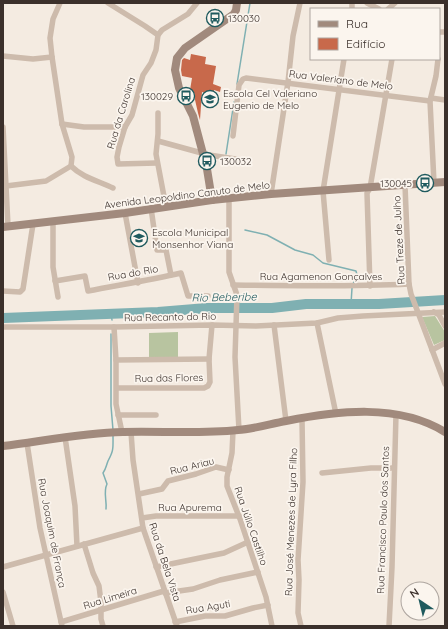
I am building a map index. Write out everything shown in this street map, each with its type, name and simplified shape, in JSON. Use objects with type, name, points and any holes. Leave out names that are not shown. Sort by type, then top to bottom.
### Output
[{"type":"street","points":[[60,3],[53,19],[50,38],[62,124],[72,157],[72,166],[78,173],[113,188]]},
{"type":"street","points":[[108,3],[158,35],[162,30],[188,14],[197,3]]},
{"type":"street","points":[[212,200],[207,169],[193,116],[179,88],[175,70],[180,53],[234,14],[238,3]]},
{"type":"street","points":[[271,194],[288,82],[293,36],[300,3]]},
{"type":"street","points":[[367,3],[377,8]]},
{"type":"street","name":"Rua da Carolina","points":[[157,164],[118,164],[117,157],[125,127],[132,115],[143,75],[151,63],[156,50],[158,35]]},
{"type":"street","points":[[3,56],[33,59],[52,57]]},
{"type":"street","points":[[329,260],[323,191],[344,60]]},
{"type":"street","points":[[370,286],[367,193],[370,188],[392,60]]},
{"type":"street","points":[[434,183],[431,99],[438,60]]},
{"type":"street","name":"Rua Valeriano de Melo","points":[[233,136],[239,85],[242,79],[250,78],[339,90],[445,100]]},
{"type":"street","points":[[158,113],[158,141],[156,154],[166,206]]},
{"type":"street","points":[[62,124],[84,127],[125,127]]},
{"type":"street","points":[[3,127],[6,186],[6,226]]},
{"type":"street","points":[[158,141],[203,153],[242,160]]},
{"type":"street","points":[[6,186],[46,181],[72,166]]},
{"type":"street","name":"Avenida Leopoldino Canuto de Melo","points":[[6,226],[53,222],[212,200],[271,194],[445,182]]},
{"type":"street","name":"Rua Treze de Julho","points":[[405,185],[409,284],[411,294],[445,384]]},
{"type":"street","name":"Rua Júlio Castilho","points":[[229,199],[229,268],[237,295],[235,357],[236,430],[227,477],[228,486],[268,605],[272,626]]},
{"type":"street","points":[[151,208],[157,250],[166,250],[170,275]]},
{"type":"street","points":[[125,213],[138,282]]},
{"type":"street","points":[[53,222],[53,267],[58,297]]},
{"type":"street","points":[[3,291],[21,291],[25,284],[33,224]]},
{"type":"street","name":"Rua do Rio","points":[[55,281],[85,276],[88,291],[181,273],[188,296],[208,296]]},
{"type":"street","name":"Rua Agamenon Gonçalves","points":[[233,285],[370,286],[409,284]]},
{"type":"street","points":[[434,312],[439,315],[445,326]]},
{"type":"street","name":"Rua Recanto do Rio","points":[[116,432],[118,415],[116,404],[117,388],[114,327],[274,325],[317,323],[338,318],[445,312]]},
{"type":"street","points":[[317,323],[336,414]]},
{"type":"street","name":"Rua das Flores","points":[[117,388],[206,387],[210,382],[212,325]]},
{"type":"street","points":[[274,325],[286,421]]},
{"type":"street","points":[[3,327],[114,327]]},
{"type":"street","points":[[432,350],[445,343]]},
{"type":"street","points":[[116,360],[210,359]]},
{"type":"street","points":[[3,446],[65,437],[116,432],[236,430],[286,421],[362,412],[396,414],[419,420],[444,430]]},
{"type":"street","points":[[118,415],[156,414]]},
{"type":"street","name":"Rua Francisco Paulo dos Santos","points":[[389,626],[392,567],[393,468],[396,414]]},
{"type":"street","name":"Rua José Menezes de Lyra Filho","points":[[302,419],[303,482],[298,560],[298,613],[302,626]]},
{"type":"street","name":"Rua da Bela Vista","points":[[131,432],[133,460],[144,528],[176,624]]},
{"type":"street","points":[[65,437],[74,499],[77,546]]},
{"type":"street","name":"Rua Joaquim de França","points":[[27,443],[40,528],[61,624]]},
{"type":"street","name":"Rua Ariau","points":[[139,494],[162,489],[168,481],[216,467],[229,470]]},
{"type":"street","points":[[322,473],[371,468],[393,468]]},
{"type":"street","name":"Rua Apurema","points":[[142,518],[156,516],[239,516]]},
{"type":"street","points":[[3,567],[144,528]]},
{"type":"street","points":[[156,567],[224,553],[248,542]]},
{"type":"street","points":[[84,544],[99,586],[101,619],[103,626]]},
{"type":"street","name":"Rua Limeira","points":[[61,624],[101,610],[165,592],[193,589],[220,580],[258,572]]},
{"type":"street","points":[[3,592],[13,626]]},
{"type":"street","name":"Rua Aguti","points":[[176,624],[205,616],[224,616],[268,605]]},
{"type":"green space","points":[[435,316],[445,332],[445,340],[434,345],[422,317]]},
{"type":"green space","points":[[178,332],[178,357],[149,358],[149,333]]},
{"type":"building","points":[[191,54],[206,57],[205,64],[216,66],[213,84],[221,87],[220,92],[214,90],[213,96],[202,92],[200,120],[193,91],[190,90],[192,78],[182,76],[181,70],[182,60],[184,58],[190,60]]},
{"type":"waterway","points":[[237,84],[250,3]]},
{"type":"waterway","points":[[226,154],[234,102]]},
{"type":"waterway","points":[[245,230],[267,235],[295,250],[313,255],[323,263],[356,271],[357,275],[353,284]]},
{"type":"waterway","points":[[351,304],[352,288]]},
{"type":"waterway","name":"Rio Beberibe","points":[[3,318],[158,312],[207,308],[272,308],[306,304],[379,304],[445,300]]},
{"type":"waterway","name":"Rio Beberibe","points":[[111,314],[112,320]]},
{"type":"waterway","points":[[111,334],[111,406],[113,430]]},
{"type":"waterway","points":[[106,509],[105,490],[107,484],[103,473],[112,451],[113,435]]},
{"type":"place","name":"130030","points":[[215,18]]},
{"type":"place","name":"130029","points":[[186,96]]},
{"type":"place","name":"Escola Cel Valeriano Eugenio de Melo","points":[[210,99]]},
{"type":"place","name":"130032","points":[[207,161]]},
{"type":"place","name":"130045","points":[[425,183]]},
{"type":"place","name":"Escola Municipal Monsenhor Viana","points":[[139,238]]}]
